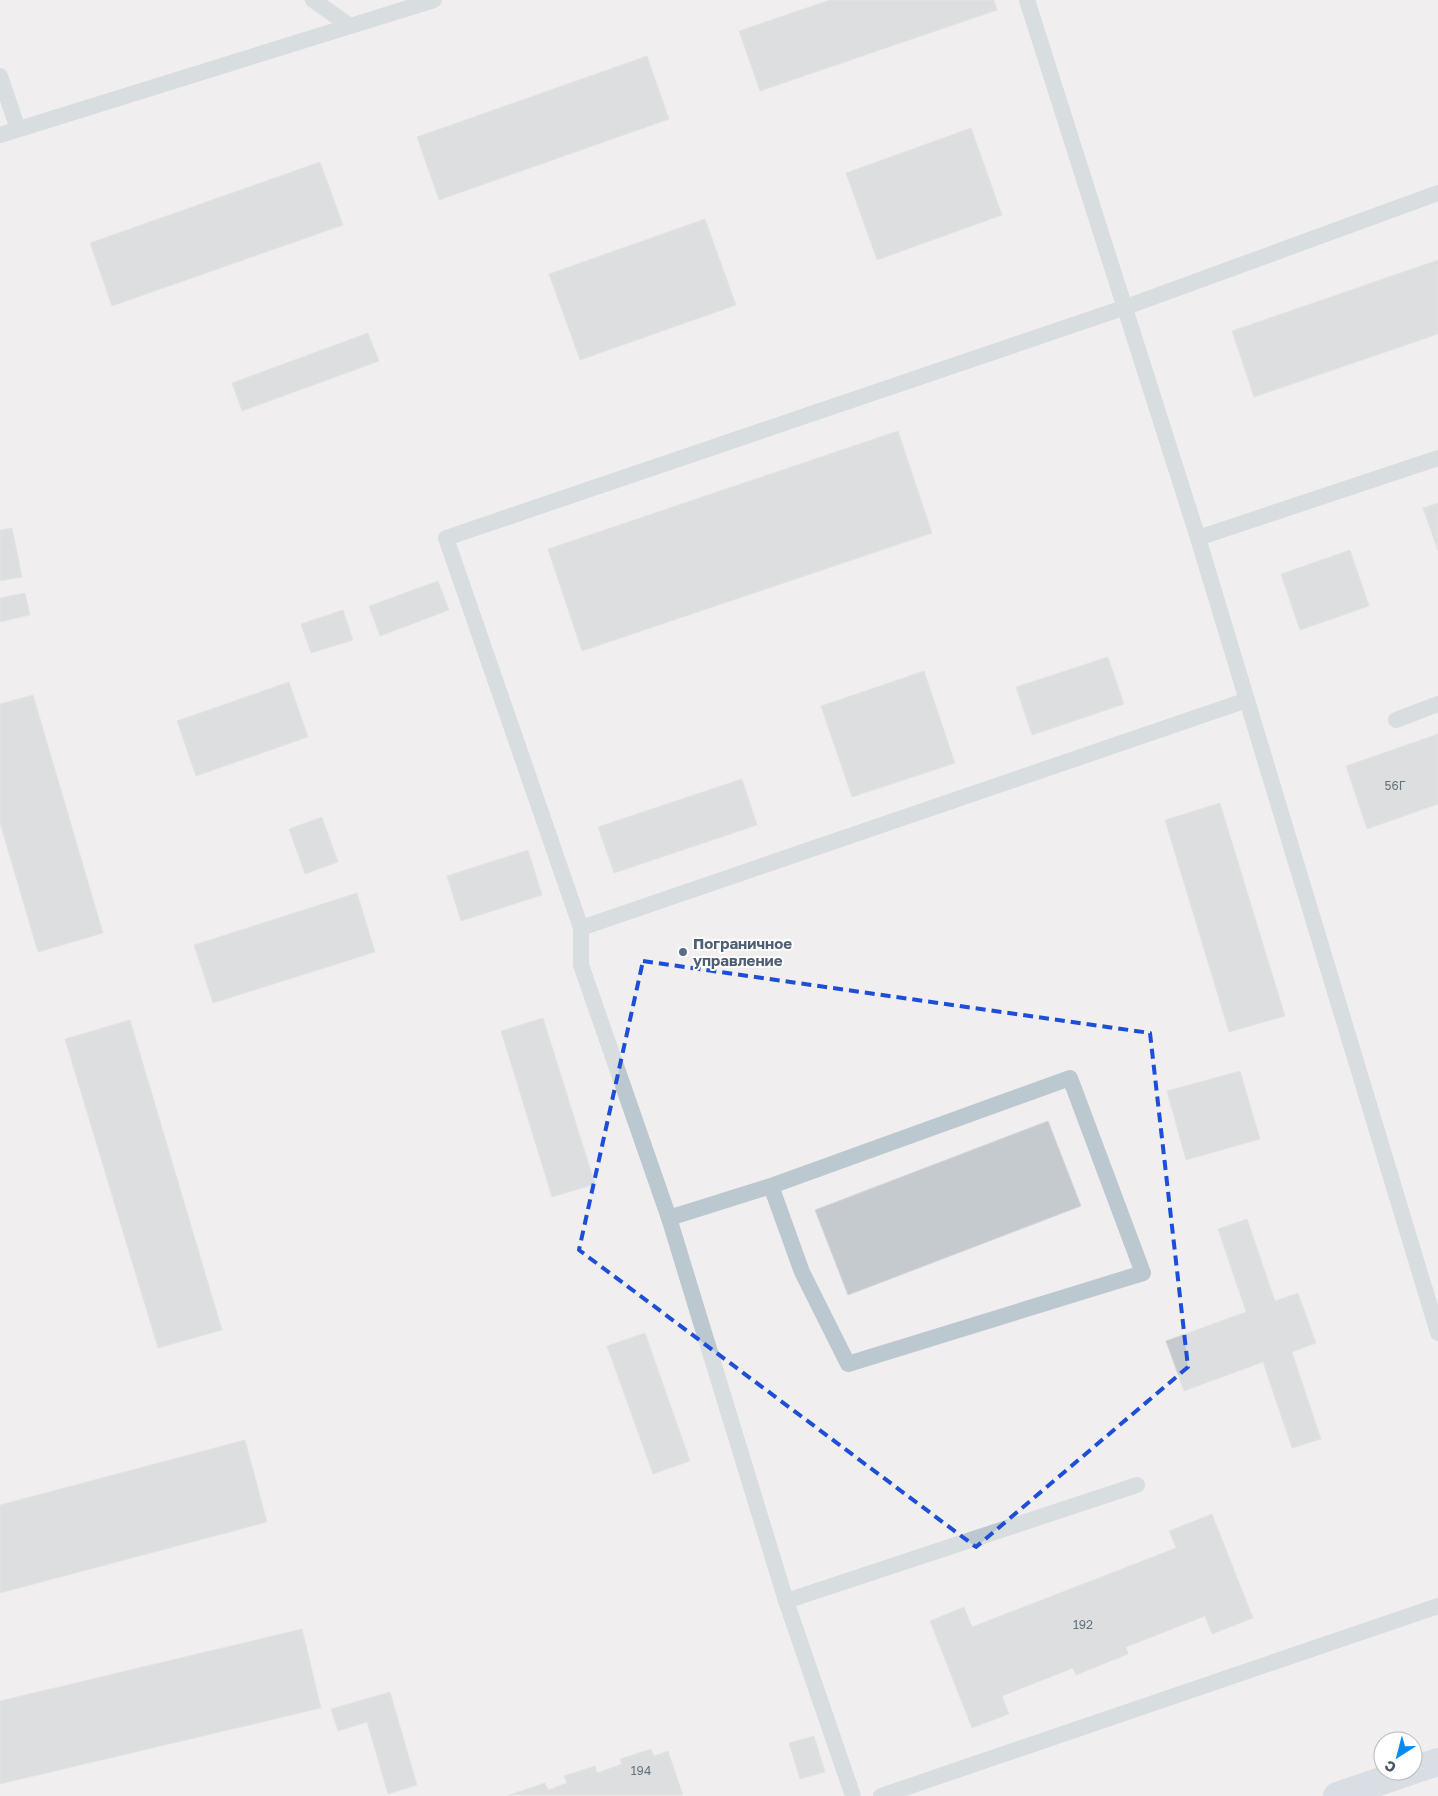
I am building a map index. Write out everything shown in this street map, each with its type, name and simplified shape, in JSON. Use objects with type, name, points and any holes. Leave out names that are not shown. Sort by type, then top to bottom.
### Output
[{"type":"main road","points":[[1423,1767],[1438,1762]]},
{"type":"main road","points":[[1337,1796],[1382,1781]]},
{"type":"lane","points":[[313,0],[350,26]]},
{"type":"lane","points":[[0,135],[434,0]]},
{"type":"lane","points":[[1027,0],[1198,538],[1438,1333]]},
{"type":"lane","points":[[0,76],[18,129]]},
{"type":"lane","points":[[853,1796],[786,1601],[669,1218],[581,965],[582,928],[446,538],[1126,307],[1438,192]]},
{"type":"lane","points":[[1198,538],[1438,458]]},
{"type":"lane","points":[[582,928],[1247,700]]},
{"type":"lane","points":[[1396,720],[1438,704]]},
{"type":"lane","points":[[669,1218],[771,1186],[1070,1078],[1143,1273],[848,1364],[802,1272],[771,1186]]},
{"type":"lane","points":[[786,1601],[1137,1485]]},
{"type":"lane","points":[[881,1796],[1438,1606]]},
{"type":"highlighted area","points":[[643,961],[1150,1033],[1188,1367],[976,1547],[579,1250]]},
{"type":"building","points":[[830,0],[994,0],[997,10],[760,91],[739,31]]},
{"type":"building","points":[[647,56],[669,119],[439,200],[417,137]]},
{"type":"building","points":[[971,128],[1002,215],[877,260],[846,173]]},
{"type":"building","points":[[320,162],[343,225],[112,306],[90,243]]},
{"type":"building","points":[[705,219],[736,305],[580,360],[549,274]]},
{"type":"building","points":[[1438,260],[1438,334],[1254,397],[1232,331]]},
{"type":"building","points":[[368,333],[379,361],[242,411],[232,383]]},
{"type":"building","points":[[898,431],[932,533],[582,651],[548,549]]},
{"type":"building","points":[[1438,503],[1438,551],[1423,508]]},
{"type":"building","points":[[12,528],[22,577],[0,581],[0,530]]},
{"type":"building","points":[[1350,550],[1369,606],[1300,630],[1281,574]]},
{"type":"building","points":[[438,581],[449,610],[380,636],[369,606]]},
{"type":"building","points":[[25,593],[30,615],[0,622],[0,598]]},
{"type":"building","points":[[343,610],[353,640],[311,653],[301,624]]},
{"type":"building","points":[[1108,657],[1124,704],[1032,735],[1016,687]]},
{"type":"building","points":[[924,671],[955,763],[852,797],[821,706]]},
{"type":"building","points":[[289,682],[308,737],[196,776],[177,721]]},
{"type":"building","points":[[33,695],[103,933],[38,952],[0,823],[0,704]]},
{"type":"building","points":[[1438,734],[1438,804],[1367,829],[1346,766]]},
{"type":"building","points":[[742,779],[757,825],[614,873],[598,827]]},
{"type":"building","points":[[1220,803],[1285,1016],[1229,1032],[1165,820]]},
{"type":"building","points":[[322,817],[338,862],[305,874],[289,829]]},
{"type":"building","points":[[528,850],[542,895],[461,921],[447,876]]},
{"type":"building","points":[[357,893],[375,952],[213,1003],[194,945]]},
{"type":"building","points":[[543,1018],[595,1184],[552,1197],[501,1031]]},
{"type":"building","points":[[130,1020],[222,1330],[158,1348],[65,1039]]},
{"type":"building","points":[[1240,1071],[1260,1139],[1186,1160],[1167,1091]]},
{"type":"building","points":[[1048,1121],[1081,1206],[848,1295],[815,1210]]},
{"type":"building","points":[[1247,1219],[1275,1301],[1298,1293],[1316,1343],[1292,1352],[1321,1439],[1292,1448],[1263,1362],[1184,1391],[1166,1341],[1246,1312],[1218,1229]]},
{"type":"building","points":[[645,1333],[690,1461],[653,1474],[607,1346]]},
{"type":"building","points":[[245,1440],[267,1522],[0,1593],[0,1505]]},
{"type":"building","points":[[1212,1514],[1253,1618],[1212,1634],[1205,1616],[1126,1647],[1128,1654],[1076,1675],[1073,1668],[1002,1696],[1009,1714],[972,1728],[930,1621],[964,1607],[972,1627],[1176,1548],[1169,1531]]},
{"type":"building","points":[[302,1629],[321,1708],[0,1784],[0,1701]]},
{"type":"building","points":[[390,1692],[417,1785],[388,1794],[367,1722],[338,1731],[331,1709]]},
{"type":"building","points":[[814,1736],[825,1772],[800,1779],[789,1743]]},
{"type":"building","points":[[651,1749],[654,1756],[668,1751],[683,1795],[509,1795],[545,1783],[548,1790],[567,1783],[564,1776],[595,1766],[597,1773],[622,1764],[620,1759]]},
{"type":"place","name":"Пограничное управление","points":[[683,952]]}]
